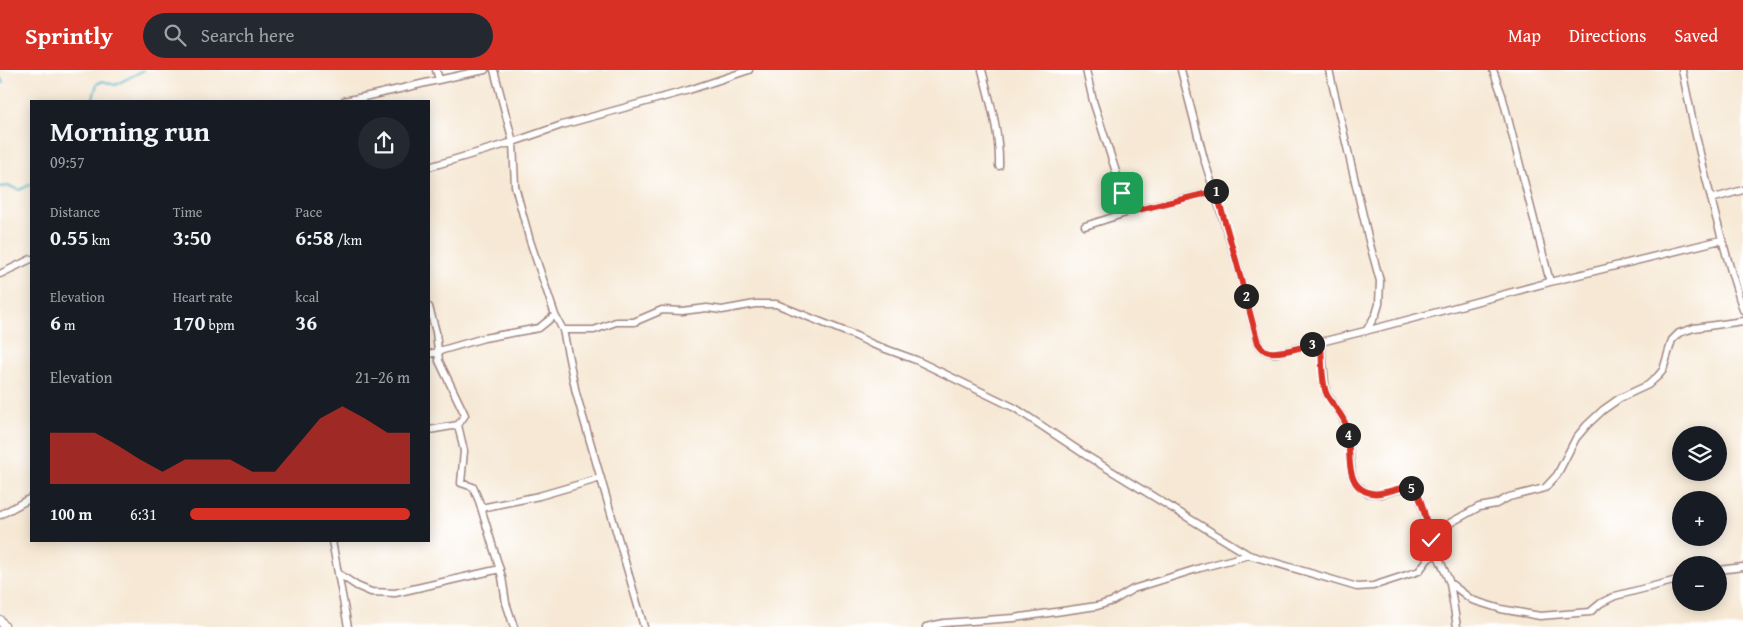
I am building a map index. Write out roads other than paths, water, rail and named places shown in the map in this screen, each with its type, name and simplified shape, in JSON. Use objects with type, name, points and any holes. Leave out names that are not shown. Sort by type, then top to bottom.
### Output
[{"type":"street","points":[[436,70],[439,79]]},
{"type":"street","points":[[358,100],[373,99],[439,79],[485,70]]},
{"type":"street","points":[[494,70],[513,142],[516,186],[530,240],[555,315],[562,330],[576,393],[644,627]]},
{"type":"street","points":[[430,167],[513,142],[562,124],[690,90],[749,70]]},
{"type":"street","points":[[982,70],[998,146],[999,166]]},
{"type":"street","points":[[1086,70],[1093,101],[1130,212]]},
{"type":"street","points":[[1181,70],[1204,159],[1216,191],[1258,343],[1268,352],[1277,352],[1366,331],[1550,282],[1721,240]]},
{"type":"street","points":[[1329,70],[1380,282],[1379,304],[1376,314],[1366,331]]},
{"type":"street","points":[[1493,70],[1502,95],[1550,282]]},
{"type":"street","points":[[1682,70],[1721,240],[1743,310]]},
{"type":"street","points":[[1711,199],[1743,190]]},
{"type":"street","points":[[1085,226],[1130,212],[1216,191]]},
{"type":"street","points":[[0,274],[30,260]]},
{"type":"street","points":[[562,330],[594,330],[616,322],[634,322],[662,310],[682,311],[707,308],[722,310],[769,302],[776,304],[916,360],[1016,408],[1087,456],[1249,556],[1357,587],[1373,586],[1419,570],[1428,559],[1438,553],[1450,523],[1479,507],[1496,504],[1509,497],[1545,488],[1557,475],[1576,438],[1587,425],[1620,398],[1648,385],[1663,370],[1672,340],[1678,333],[1694,328],[1743,321]]},
{"type":"street","points":[[430,311],[436,332],[439,361],[465,415],[458,425],[430,430]]},
{"type":"street","points":[[430,354],[484,338],[539,328],[555,315]]},
{"type":"street","points":[[1321,342],[1326,393],[1341,415],[1347,428],[1352,475],[1356,484],[1367,492],[1382,494],[1408,487],[1414,489],[1420,499],[1431,540],[1450,583],[1457,627]]},
{"type":"street","points":[[458,425],[464,451],[461,483],[473,487],[481,508],[500,569],[506,604],[514,627]]},
{"type":"street","points":[[481,508],[539,496],[601,478]]},
{"type":"street","points":[[0,515],[30,499]]},
{"type":"street","points":[[332,542],[348,627]]},
{"type":"street","points":[[926,627],[944,623],[1014,618],[1094,606],[1113,601],[1133,590],[1200,568],[1249,556]]},
{"type":"street","points":[[1727,569],[1743,567]]},
{"type":"street","points":[[339,574],[357,586],[371,592],[395,593],[500,569]]},
{"type":"street","points":[[1450,583],[1472,600],[1501,609],[1540,616],[1590,612],[1615,596],[1672,581]]},
{"type":"street","points":[[0,620],[5,627]]},
{"type":"waterway","points":[[92,100],[97,84],[103,81],[115,85],[144,70]]},
{"type":"waterway","points":[[0,77],[3,83],[0,82]]},
{"type":"waterway","points":[[0,187],[9,186],[20,190],[30,185]]}]
